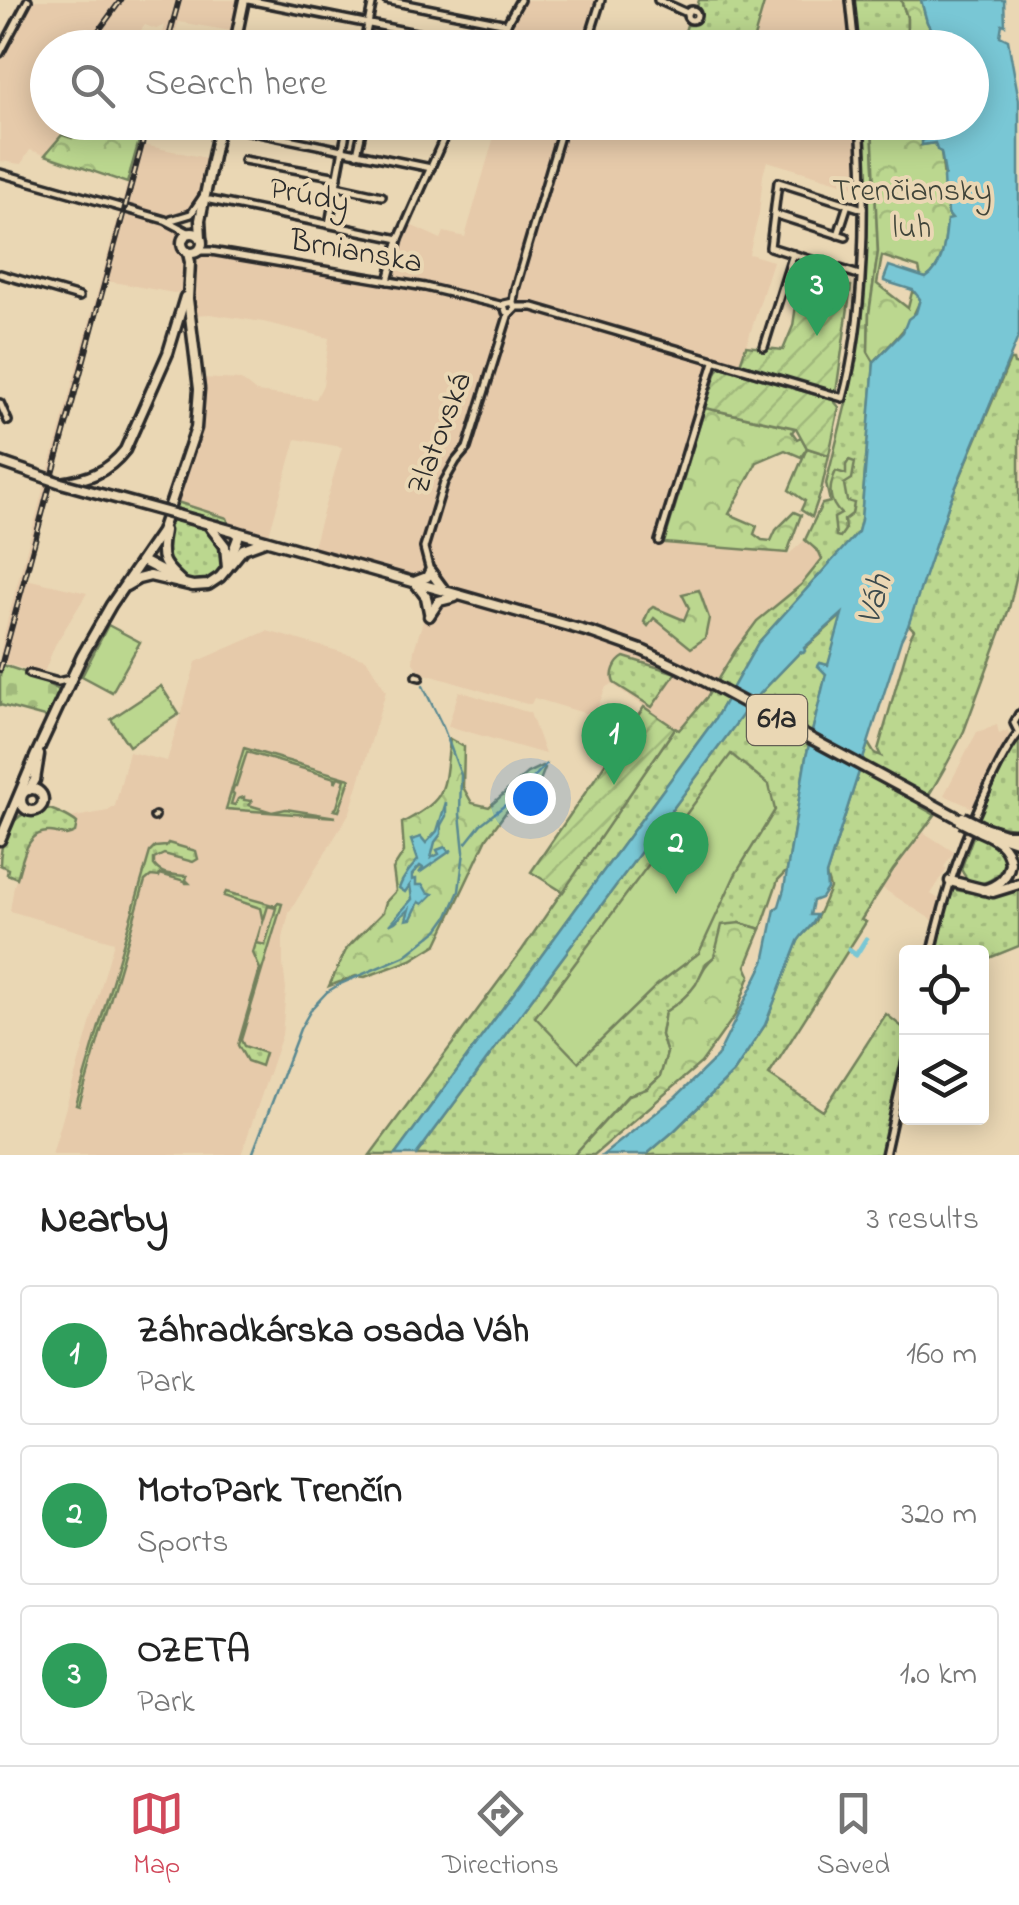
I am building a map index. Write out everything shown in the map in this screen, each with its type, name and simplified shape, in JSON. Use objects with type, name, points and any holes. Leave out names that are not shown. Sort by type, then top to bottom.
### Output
[{"type":"main road","points":[[239,30],[246,0]]},
{"type":"main road","points":[[190,320],[200,220],[217,140]]},
{"type":"main road","points":[[198,247],[182,246],[200,220]]},
{"type":"main road","points":[[189,234],[198,247]]},
{"type":"main road","points":[[183,583],[166,568],[161,556],[166,521],[199,411],[188,288],[190,262],[198,247]]},
{"type":"main road","points":[[60,482],[93,477],[108,468],[124,450],[174,339],[188,288]]},
{"type":"main road","name":"61a","points":[[0,462],[612,639],[684,670],[962,820],[1019,842]]},
{"type":"main road","points":[[0,840],[92,636],[166,521]]},
{"type":"main road","points":[[209,524],[224,542],[226,568]]},
{"type":"main road","points":[[226,568],[238,532]]},
{"type":"main road","points":[[122,588],[144,576],[197,586],[208,584],[220,577],[242,549],[265,540]]},
{"type":"main road","points":[[142,561],[147,568],[183,583]]},
{"type":"main road","points":[[430,570],[427,577],[414,582],[426,597],[428,616],[439,602],[463,596]]},
{"type":"main road","points":[[430,570],[444,591]]},
{"type":"main road","points":[[34,791],[42,745]]},
{"type":"main road","points":[[25,808],[36,810],[41,806],[42,798],[34,791]]},
{"type":"main road","points":[[25,808],[22,796],[34,791]]},
{"type":"main road","points":[[0,840],[25,808]]},
{"type":"main road","name":"61a","points":[[980,828],[1019,834]]},
{"type":"main road","name":"61a","points":[[980,828],[1004,846],[1010,863],[1004,880],[983,890]]},
{"type":"main road","points":[[950,880],[1000,891],[1019,884]]},
{"type":"street","points":[[0,52],[28,0]]},
{"type":"street","points":[[246,0],[399,30]]},
{"type":"street","points":[[367,30],[373,0]]},
{"type":"street","points":[[386,0],[506,24]]},
{"type":"street","points":[[503,30],[520,0]]},
{"type":"street","points":[[592,30],[601,0]]},
{"type":"street","points":[[658,0],[690,12],[696,0]]},
{"type":"street","points":[[850,0],[853,30]]},
{"type":"street","points":[[292,140],[431,168]]},
{"type":"street","points":[[329,224],[345,140]]},
{"type":"street","points":[[358,154],[361,140]]},
{"type":"street","points":[[388,281],[399,239],[444,140]]},
{"type":"street","points":[[559,140],[514,304],[514,312],[505,311],[506,302],[514,304],[532,307],[843,398],[854,350],[860,275],[861,140]]},
{"type":"street","points":[[244,160],[338,177]]},
{"type":"street","points":[[0,173],[165,220],[189,234]]},
{"type":"street","points":[[860,275],[770,247],[778,182],[863,209]]},
{"type":"street","points":[[336,186],[382,196]]},
{"type":"street","points":[[165,220],[191,214],[208,196]]},
{"type":"street","name":"Prúdy","points":[[208,196],[399,239]]},
{"type":"street","points":[[774,214],[842,236],[848,204]]},
{"type":"street","name":"Brnianska","points":[[198,247],[433,289],[504,306]]},
{"type":"street","points":[[764,347],[793,254]]},
{"type":"street","points":[[0,274],[80,298]]},
{"type":"street","name":"Zlatovská","points":[[430,570],[424,548],[444,482],[468,448],[508,313]]},
{"type":"street","points":[[660,541],[714,362]]},
{"type":"street","points":[[0,406],[8,420]]},
{"type":"street","points":[[29,674],[58,682],[70,679]]},
{"type":"street","points":[[58,682],[65,691]]},
{"type":"street","points":[[934,945],[950,880],[973,818],[1019,734],[1014,723],[1019,714]]},
{"type":"street","points":[[885,1155],[899,1092]]},
{"type":"shaded area","points":[[25,0],[243,0],[237,30],[179,22],[176,30],[164,30],[165,25],[156,29],[145,25],[141,30],[30,30],[30,140],[58,140],[45,155],[30,150],[21,164],[0,161],[0,49]]},
{"type":"shaded area","points":[[524,0],[598,0],[590,30],[507,30]]},
{"type":"shaded area","points":[[765,0],[852,0],[855,30],[757,30]]},
{"type":"shaded area","points":[[139,140],[145,140],[144,145],[206,158],[198,201],[184,215],[126,212],[179,232],[183,259],[181,292],[107,281],[26,579],[87,593],[55,645],[43,675],[4,663],[0,676],[0,653]]},
{"type":"shaded area","points":[[493,140],[863,140],[865,190],[767,161],[749,254],[773,261],[738,372],[717,371],[664,542],[789,554],[805,540],[829,564],[779,618],[757,621],[707,697],[678,730],[612,684],[606,687],[594,716],[534,698],[527,704],[422,673],[413,663],[414,650],[428,605],[412,586],[413,578],[312,550],[342,447],[296,439],[268,538],[172,511],[200,424],[201,378],[241,380],[256,392],[316,399],[323,385],[329,338],[263,322],[193,315],[199,255],[394,286],[392,276],[408,224],[441,239],[444,232],[465,237]]},
{"type":"shaded area","points":[[267,631],[366,659],[386,691],[350,812],[289,913],[283,938],[286,989],[282,1035],[241,1155],[52,1155],[114,942],[10,911],[35,819],[59,820],[108,811],[115,806],[129,752],[167,761],[196,662]]},
{"type":"shaded area","points":[[459,691],[530,713],[545,754],[448,726]]},
{"type":"shaded area","points":[[997,725],[999,734],[1008,730],[1010,738],[975,809],[944,795],[977,732]]},
{"type":"shaded area","points":[[923,832],[954,852],[931,894],[942,901],[937,923],[882,888]]},
{"type":"green space","points":[[699,0],[765,0],[756,30],[685,30],[687,25],[692,25]]},
{"type":"green space","points":[[852,0],[901,0],[907,30],[855,30]]},
{"type":"green space","points":[[901,0],[921,0],[931,30],[907,30]]},
{"type":"green space","points":[[58,140],[139,140],[127,183],[45,155]]},
{"type":"green space","points":[[862,140],[873,140],[878,252],[868,351],[874,362],[858,532],[758,643],[715,719],[395,1155],[370,1155],[522,950],[675,728],[679,730],[707,697],[757,621],[801,585],[822,559],[805,540],[822,504],[830,502],[826,484],[857,345]]},
{"type":"green space","name":"Trenčiansky luh","points":[[873,140],[936,143],[941,152],[948,214],[952,219],[947,221],[940,260],[926,278],[921,277],[919,268],[882,256],[877,284],[908,308],[912,292],[920,299],[907,325],[874,362],[868,352],[869,314],[878,252]]},
{"type":"green space","points":[[800,278],[851,286],[836,393],[739,367],[746,346],[783,350],[793,326]]},
{"type":"green space","points":[[1013,360],[1019,365],[1019,565],[1009,609],[964,731],[921,807],[935,815],[861,920],[866,922],[769,1075],[823,1111],[886,1014],[899,1024],[899,1093],[884,1155],[646,1155],[734,1072],[765,1025],[798,941],[821,909],[830,888],[826,875],[868,743],[881,756],[878,750],[914,630],[908,624],[950,501]]},
{"type":"green space","points":[[721,367],[833,400],[839,407],[829,455],[807,448],[796,428],[705,408]]},
{"type":"green space","points":[[705,408],[795,428],[792,432],[797,439],[801,437],[807,448],[801,457],[785,450],[757,462],[729,514],[757,526],[754,534],[771,541],[794,512],[801,515],[787,553],[664,543]]},
{"type":"green space","points":[[807,448],[829,455],[812,517],[801,510],[805,501],[789,490]]},
{"type":"green space","points":[[849,460],[855,462],[852,479],[844,484],[847,501],[854,503],[840,537],[836,536],[834,518],[841,514],[831,489],[836,471],[846,474]]},
{"type":"green space","points":[[177,502],[267,536],[218,523],[218,520],[216,523],[176,518],[207,530],[216,538],[223,557],[217,574],[209,580],[188,580],[167,566],[164,540]]},
{"type":"green space","points":[[699,590],[709,618],[705,638],[691,648],[654,618],[648,626],[644,622],[653,607],[684,620],[689,608],[682,594]]},
{"type":"green space","points":[[843,614],[828,666],[819,666],[826,674],[806,757],[787,871],[778,880],[761,929],[740,923],[706,963],[695,987],[665,1012],[661,1035],[667,1053],[660,1077],[647,1089],[628,1095],[574,1155],[416,1155],[752,702]]},
{"type":"green space","points":[[108,625],[140,642],[112,692],[82,676]]},
{"type":"green space","points":[[624,657],[676,673],[652,707],[614,683],[614,669]]},
{"type":"green space","points":[[3,665],[59,690],[48,718],[0,705]]},
{"type":"green space","points":[[161,686],[179,714],[129,746],[111,719]]},
{"type":"green space","points":[[644,707],[675,728],[563,892],[531,872]]},
{"type":"green space","points":[[450,739],[464,747],[463,787],[472,803],[489,807],[527,773],[545,768],[529,795],[509,808],[487,838],[437,944],[411,960],[329,986],[347,948],[383,912],[396,891],[393,869],[404,852],[402,823],[429,806],[441,791]]},
{"type":"green space","points":[[1019,740],[1019,827],[1015,829],[977,818]]},
{"type":"green space","points":[[244,748],[350,779],[339,811],[334,810],[345,779],[338,777],[335,783],[335,778],[247,752],[231,804],[244,797],[253,800],[249,805],[272,812],[286,809],[336,817],[226,809]]},
{"type":"green space","points":[[731,754],[769,785],[775,810],[735,875],[699,953],[657,985],[578,1062],[535,1017]]},
{"type":"green space","points":[[43,808],[77,823],[75,832],[36,836],[27,848],[17,878],[7,874],[0,858],[9,828],[19,817]]},
{"type":"green space","points":[[974,834],[997,848],[1005,863],[984,883],[971,881],[961,869]]},
{"type":"green space","points":[[168,843],[196,851],[198,859],[193,862],[164,854],[154,859],[161,872],[187,876],[189,883],[160,874],[145,881],[79,1106],[76,1105],[150,852]]},
{"type":"green space","points":[[1019,887],[1019,946],[989,958],[989,945],[938,945],[951,889],[1000,892]]},
{"type":"green space","points":[[226,892],[276,906],[282,904],[241,1040],[244,1046],[265,1053],[261,1066],[247,1061],[238,1045],[260,969],[253,953],[261,926],[257,943],[265,945],[276,908],[268,906],[263,922],[260,908],[224,896]]},
{"type":"green space","points":[[740,923],[761,929],[746,966],[750,975],[736,1014],[701,1063],[594,1155],[574,1155],[629,1095],[647,1089],[660,1077],[667,1053],[661,1035],[665,1012],[689,992],[714,957],[722,925]]},
{"type":"water","name":"Váh","points":[[921,0],[1004,0],[1005,25],[1002,24],[1000,36],[1008,40],[1019,100],[1019,335],[950,501],[901,640],[826,875],[827,889],[813,901],[810,915],[817,915],[798,941],[765,1025],[734,1072],[646,1155],[603,1155],[676,1097],[717,1057],[764,962],[775,909],[784,889],[806,757],[826,674],[818,666],[828,665],[842,614],[752,702],[416,1155],[395,1155],[715,719],[758,643],[858,532],[874,362],[903,332],[920,299],[913,290],[884,279],[889,266],[926,278],[932,273],[943,252],[947,220],[952,219],[944,196],[941,152],[935,143],[922,145],[922,141],[989,140],[989,30],[931,30]]},
{"type":"water","points":[[446,802],[446,816],[431,858],[439,854],[437,850],[452,850],[419,873],[423,868],[420,866],[412,875],[416,885],[423,885],[433,894],[423,904],[419,902],[411,919],[406,920],[409,909],[389,925],[412,899],[410,885],[405,892],[399,888],[418,860],[411,840],[421,837],[426,843],[437,831]]},
{"type":"waterway","points":[[252,1155],[300,1029],[312,1008],[327,992],[405,956],[438,930],[459,891],[464,852],[461,775],[423,686]]},
{"type":"waterway","points":[[466,843],[546,764]]},
{"type":"waterway","points":[[849,950],[856,955],[866,939]]},
{"type":"railway","points":[[99,30],[121,0]]},
{"type":"railway","points":[[171,30],[179,0]]},
{"type":"railway","points":[[0,670],[143,140]]},
{"type":"place","name":"OZETA","points":[[817,336]]},
{"type":"place","name":"Záhradkárska osada Váh","points":[[614,785]]},
{"type":"place","name":"MotoPark Trenčín","points":[[676,894]]}]
